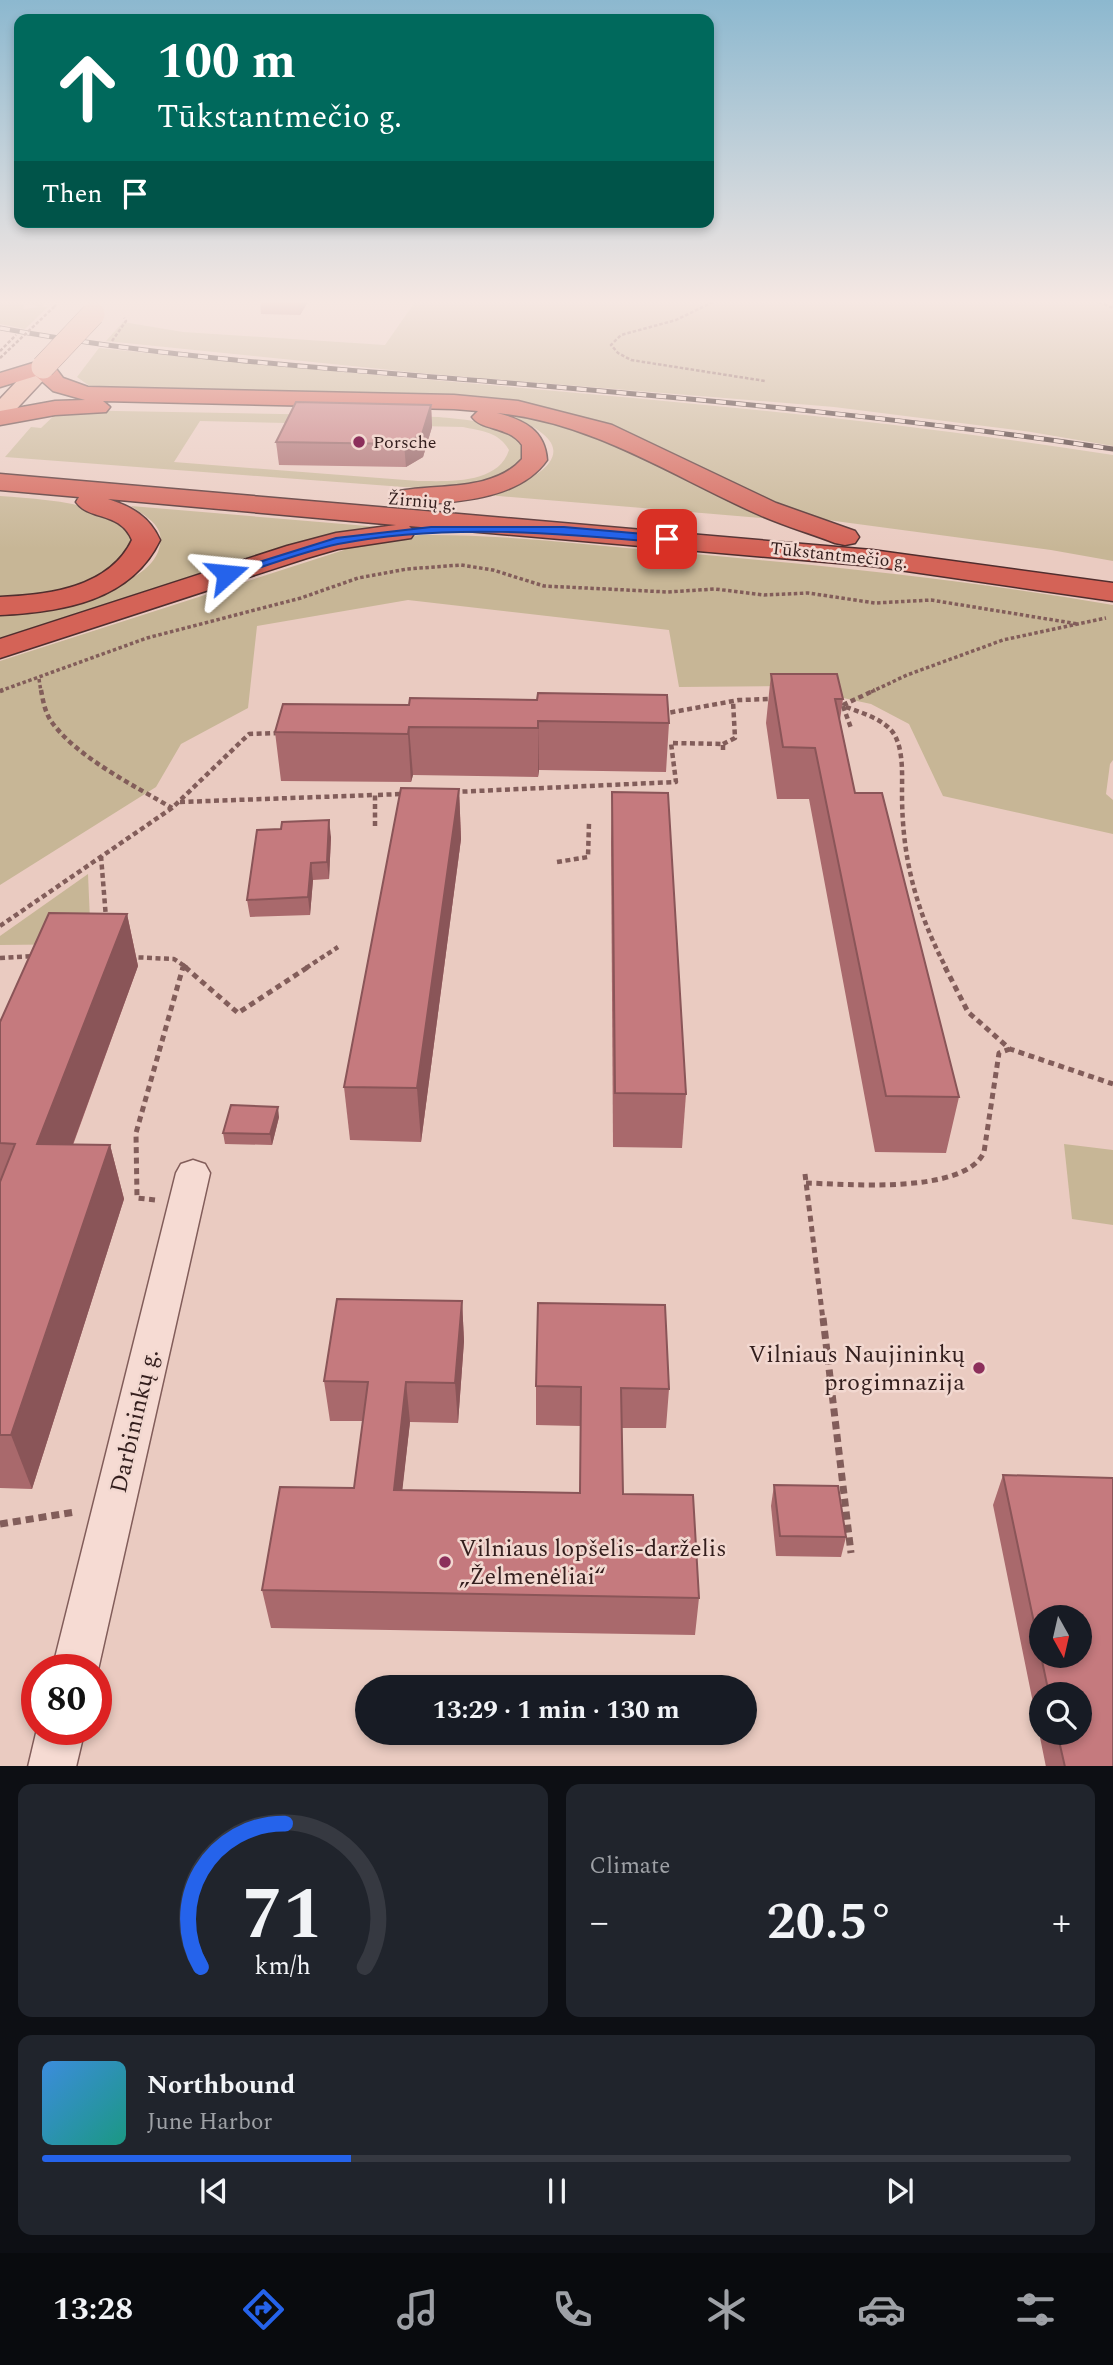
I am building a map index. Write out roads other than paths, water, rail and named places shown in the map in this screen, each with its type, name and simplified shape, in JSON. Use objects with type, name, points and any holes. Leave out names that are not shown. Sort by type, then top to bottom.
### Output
[{"type":"highway","points":[[57,384],[88,394],[454,402],[543,412],[604,430],[767,509],[845,537]]},
{"type":"highway","points":[[0,415],[55,408],[91,407],[440,413],[502,421],[528,436],[535,446],[536,457],[528,468],[498,484],[445,495],[393,499]]},
{"type":"highway","name":"Žirnių g.","points":[[0,465],[845,537]]},
{"type":"highway","name":"Žirnių g.","points":[[0,482],[564,530]]},
{"type":"highway","points":[[0,606],[48,601],[107,582],[128,569],[140,557],[144,548],[146,540],[143,531],[128,516],[37,487]]},
{"type":"highway","points":[[0,649],[336,541],[431,530],[564,530]]},
{"type":"highway","name":"Tūkstantmečio g.","points":[[564,530],[872,558],[1113,592]]},
{"type":"highway","name":"Tūkstantmečio g.","points":[[845,537],[995,555],[1113,574]]},
{"type":"main road","points":[[0,415],[27,384]]},
{"type":"street","name":"Darbininkų g.","points":[[79,1654],[190,1188]]},
{"type":"street","points":[[52,1766],[57,1745]]},
{"type":"railway","points":[[525,384],[887,419],[1113,449]]},
{"type":"place","name":"Porsche","points":[[359,442]]},
{"type":"place","name":"Vilniaus Naujininkų progimnazija","points":[[979,1368]]},
{"type":"place","name":"Vilniaus lopšelis-darželis „Želmenėliai“","points":[[445,1562]]}]
